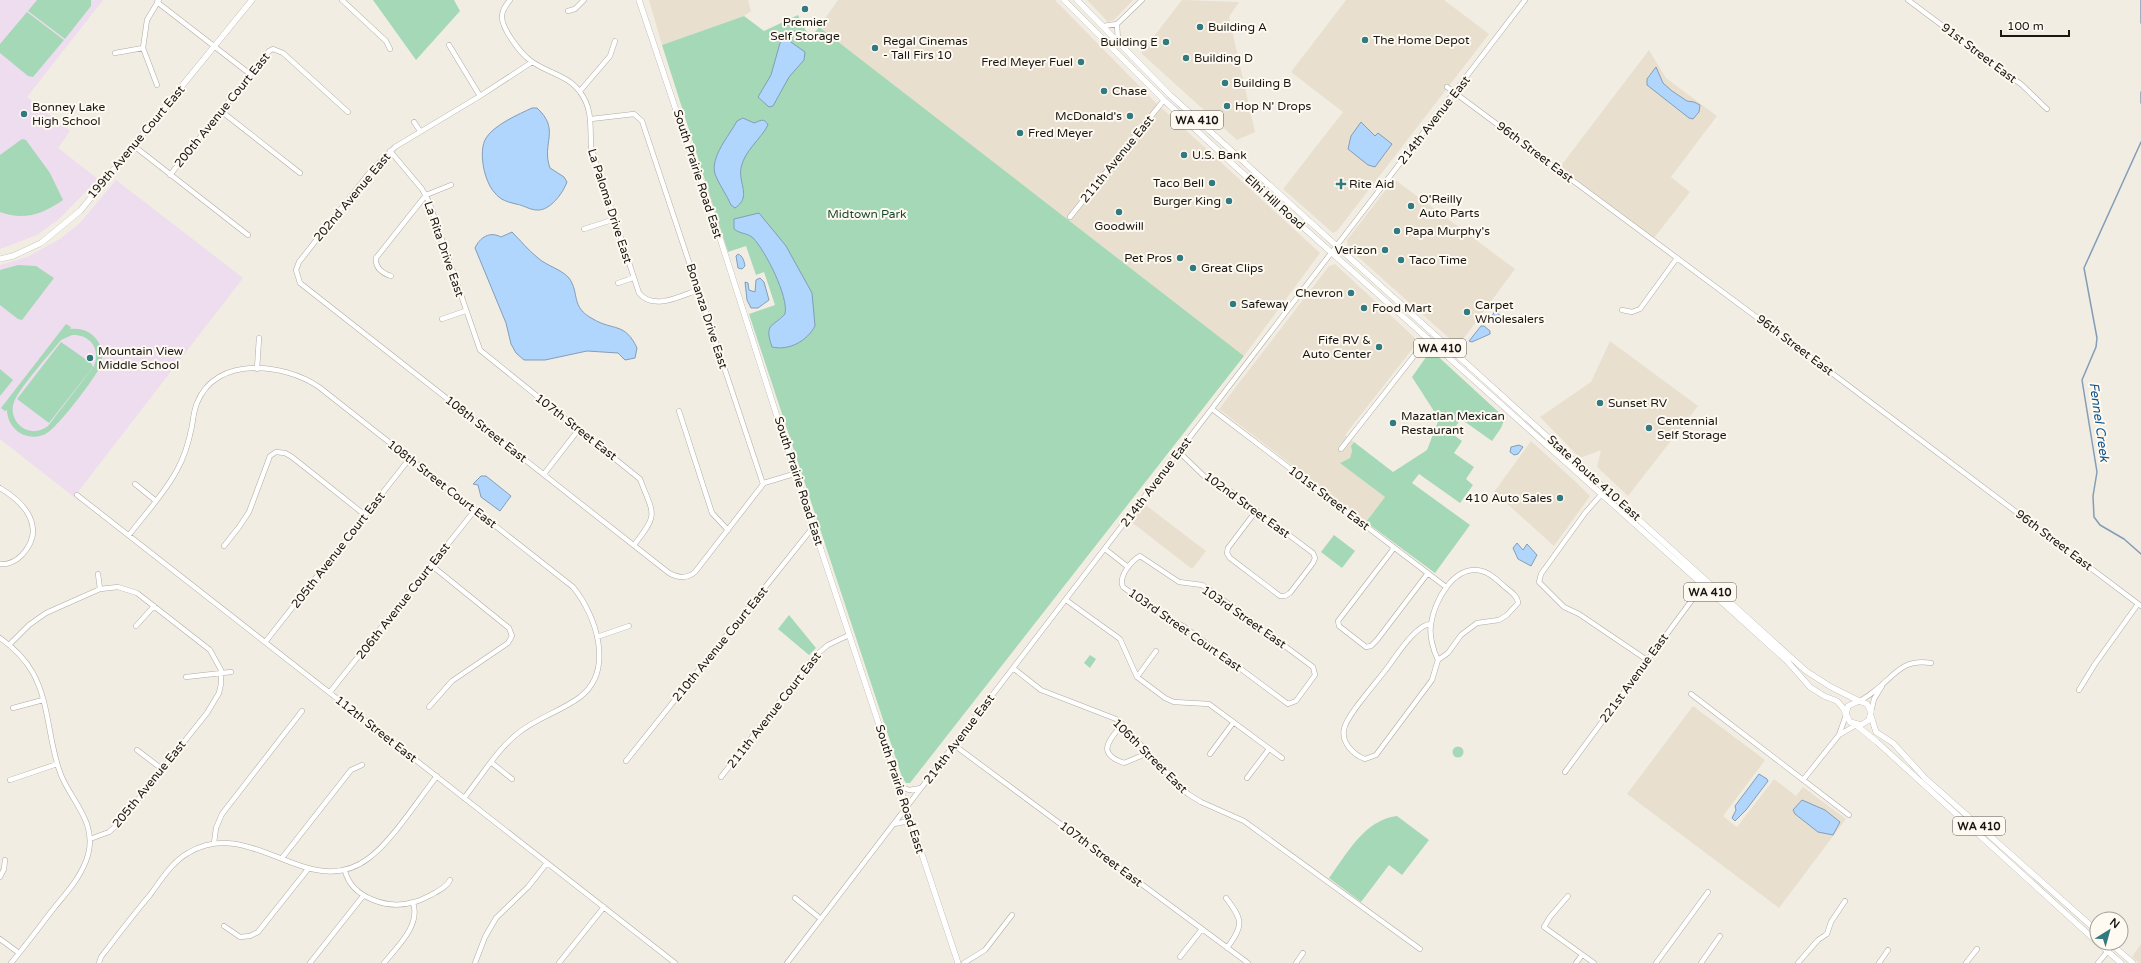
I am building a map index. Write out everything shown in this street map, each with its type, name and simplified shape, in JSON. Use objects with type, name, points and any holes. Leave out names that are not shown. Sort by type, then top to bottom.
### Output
[{"type":"main road","name":"199th Avenue Court East","points":[[0,259],[13,256],[41,243],[69,222],[134,146],[252,0]]},
{"type":"main road","name":"South Prairie Road East","points":[[639,0],[688,146],[704,188],[849,635],[958,963]]},
{"type":"main road","name":"Elhi Hill Road","points":[[1064,0],[1164,100],[1238,169],[1332,252]]},
{"type":"main road","name":"Elhi Hill Road","points":[[1078,0],[1170,95],[1306,220],[1337,245]]},
{"type":"main road","name":"State Route 410 East","points":[[1337,245],[1806,671],[1831,687],[1860,701]]},
{"type":"main road","name":"State Route 410 East","points":[[1332,252],[1787,661],[1810,687],[1824,696],[1837,701],[1846,715]]},
{"type":"main road","name":"WA 410","points":[[1860,701],[1867,704],[1876,732],[1893,743],[1912,766],[1925,778],[2089,924]]},
{"type":"main road","points":[[1846,715],[1850,704],[1860,701]]},
{"type":"main road","points":[[1856,725],[1867,722],[1871,713]]},
{"type":"main road","name":"WA 410","points":[[1846,715],[1850,722],[1877,742],[2089,934]]},
{"type":"main road","name":"WA 410","points":[[2108,951],[2121,963]]},
{"type":"main road","points":[[2120,951],[2133,963]]},
{"type":"street","points":[[342,0],[386,41],[390,49]]},
{"type":"street","name":"La Paloma Drive East","points":[[510,0],[502,14],[502,23],[521,52],[532,62],[559,74],[580,91],[587,104],[591,119],[591,148],[639,293],[644,298],[653,302],[662,302],[698,290]]},
{"type":"street","points":[[568,11],[575,9],[584,0]]},
{"type":"street","points":[[1103,26],[1117,24],[1142,0]]},
{"type":"street","name":"214th Avenue East","points":[[787,963],[1525,0]]},
{"type":"street","name":"91st Street East","points":[[1908,0],[2022,85],[2047,109]]},
{"type":"street","points":[[157,85],[143,48],[147,20],[158,1],[214,47],[250,74]]},
{"type":"street","points":[[1117,24],[1118,41]]},
{"type":"street","points":[[580,91],[610,56],[615,41]]},
{"type":"street","points":[[449,45],[480,96]]},
{"type":"street","points":[[115,53],[143,48]]},
{"type":"street","name":"200th Avenue Court East","points":[[170,175],[269,51],[275,48],[283,53],[348,112]]},
{"type":"street","name":"202nd Avenue East","points":[[296,273],[299,262],[370,172],[390,151],[532,62]]},
{"type":"street","name":"96th Street East","points":[[1447,87],[2140,605]]},
{"type":"street","name":"211th Avenue East","points":[[1070,217],[1164,100]]},
{"type":"street","points":[[221,111],[300,173]]},
{"type":"street","name":"Bonanza Drive East","points":[[591,119],[634,114],[638,115],[646,130],[763,484]]},
{"type":"street","points":[[414,122],[420,131]]},
{"type":"street","points":[[134,146],[248,235]]},
{"type":"street","name":"La Rita Drive East","points":[[390,151],[426,195],[465,311],[480,350]]},
{"type":"street","points":[[391,276],[384,274],[378,268],[376,258],[426,195],[451,185]]},
{"type":"street","points":[[584,229],[615,219]]},
{"type":"street","points":[[1622,310],[1632,312],[1640,309],[1677,258]]},
{"type":"street","name":"108th Street East","points":[[296,273],[298,280],[304,288],[544,474],[668,573],[684,577],[695,572],[728,530]]},
{"type":"street","name":"La Paloma Drive East","points":[[618,283],[633,278]]},
{"type":"street","name":"La Rita Drive East","points":[[442,319],[465,311]]},
{"type":"street","points":[[257,368],[259,338]]},
{"type":"street","points":[[1341,449],[1428,338]]},
{"type":"street","name":"107th Street East","points":[[480,350],[638,476],[651,509],[652,518],[650,524],[634,545]]},
{"type":"street","name":"108th Street Court East","points":[[128,535],[156,501],[178,470],[183,458],[196,403],[203,391],[213,381],[229,372],[242,368],[257,368],[290,373],[311,381],[410,458],[573,587],[587,606],[597,637],[599,653],[598,670],[588,689],[574,701],[541,717],[517,733],[464,798]]},
{"type":"street","name":"101st Street East","points":[[1212,409],[1446,587]]},
{"type":"street","points":[[679,411],[712,513],[728,530],[763,484],[797,473]]},
{"type":"street","points":[[544,474],[579,428]]},
{"type":"street","points":[[224,546],[249,512],[270,456],[277,452],[292,457],[366,515]]},
{"type":"street","name":"102nd Street East","points":[[1179,452],[1205,477],[1230,491],[1313,553],[1314,558],[1309,569],[1290,593],[1285,596],[1280,596],[1242,568],[1230,558],[1227,553],[1228,548],[1256,511]]},
{"type":"street","name":"205th Avenue Court East","points":[[266,641],[410,458]]},
{"type":"street","points":[[135,484],[156,501]]},
{"type":"street","points":[[0,488],[22,504],[29,515],[33,528],[31,542],[23,554],[11,563],[0,564]]},
{"type":"street","points":[[1606,489],[1585,513],[1541,574],[1539,582],[1564,606],[1579,614],[1647,660]]},
{"type":"street","name":"112th Street East","points":[[77,495],[266,641],[675,963]]},
{"type":"street","name":"206th Avenue Court East","points":[[330,692],[475,510]]},
{"type":"street","name":"210th Avenue Court East","points":[[626,761],[814,526]]},
{"type":"street","points":[[1394,548],[1338,621],[1340,628],[1366,647],[1371,646],[1428,573]]},
{"type":"street","points":[[1105,549],[1128,567]]},
{"type":"street","name":"103rd Street East","points":[[1128,567],[1140,556],[1179,582],[1202,585],[1313,667],[1315,673],[1296,701],[1288,704]]},
{"type":"street","points":[[429,707],[452,681],[508,643],[512,638],[509,628],[431,566]]},
{"type":"street","name":"103rd Street Court East","points":[[1128,567],[1122,577],[1123,587],[1166,618],[1183,626],[1288,704]]},
{"type":"street","points":[[1431,624],[1422,626],[1401,650],[1349,718],[1344,729],[1345,738],[1354,754],[1365,759],[1376,754],[1426,688],[1434,674],[1438,660],[1448,652],[1461,635],[1472,626],[1483,622],[1499,620],[1511,613],[1518,603],[1516,597],[1490,574],[1475,570],[1460,576],[1446,587],[1431,624],[1433,646],[1438,660]]},
{"type":"street","points":[[98,574],[100,589]]},
{"type":"street","name":"221st Avenue East","points":[[1565,772],[1703,585]]},
{"type":"street","points":[[9,645],[29,625],[46,613],[100,589],[113,587],[127,589],[137,593],[210,650],[218,663],[221,673]]},
{"type":"street","points":[[1066,600],[1120,639],[1137,677],[1169,701],[1208,704],[1282,758]]},
{"type":"street","points":[[2079,690],[2095,664],[2140,605]]},
{"type":"street","points":[[136,626],[154,606]]},
{"type":"street","points":[[597,637],[630,626]]},
{"type":"street","name":"211th Avenue Court East","points":[[721,777],[815,656],[832,643],[849,635]]},
{"type":"street","points":[[0,638],[9,645],[29,667],[43,700],[57,764],[66,785],[86,820],[90,839],[88,854],[79,875],[11,963]]},
{"type":"street","points":[[1137,677],[1156,651]]},
{"type":"street","points":[[1860,701],[1887,680],[1898,669],[1917,662],[1931,663]]},
{"type":"street","name":"106th Street East","points":[[1013,668],[1041,690],[1110,716],[1122,724],[1148,753],[1192,797],[1244,821],[1420,949]]},
{"type":"street","points":[[186,677],[231,672]]},
{"type":"street","name":"205th Avenue East","points":[[90,839],[110,832],[120,822],[162,769],[213,702],[220,689],[221,673]]},
{"type":"street","points":[[1871,713],[1874,699],[1887,680]]},
{"type":"street","points":[[1691,694],[1849,815]]},
{"type":"street","points":[[13,708],[43,700]]},
{"type":"street","points":[[214,843],[216,828],[222,814],[302,711]]},
{"type":"street","points":[[1804,780],[1839,735],[1846,715]]},
{"type":"street","points":[[1210,754],[1233,722]]},
{"type":"street","points":[[1122,724],[1108,742],[1106,747],[1108,752],[1117,761],[1124,763],[1148,753]]},
{"type":"street","points":[[1839,735],[1856,725]]},
{"type":"street","name":"107th Street East","points":[[954,745],[1248,963]]},
{"type":"street","points":[[1247,778],[1269,749]]},
{"type":"street","points":[[137,750],[162,769]]},
{"type":"street","points":[[492,763],[512,779]]},
{"type":"street","points":[[10,780],[57,764]]},
{"type":"street","points":[[282,858],[351,770],[362,765]]},
{"type":"street","points":[[99,963],[101,957],[176,862],[190,852],[214,843],[244,844],[308,869],[326,872],[345,871],[360,865],[380,849],[436,776]]},
{"type":"street","points":[[899,786],[909,790],[921,788]]},
{"type":"street","points":[[894,824],[901,822],[912,824]]},
{"type":"street","points":[[0,877],[4,869],[5,860]]},
{"type":"street","points":[[475,963],[485,937],[496,918],[528,887],[547,863]]},
{"type":"street","points":[[224,926],[240,937],[250,936],[256,933],[308,869]]},
{"type":"street","points":[[345,871],[352,886],[363,896],[391,904],[414,903],[442,888],[450,880]]},
{"type":"street","points":[[1656,963],[1708,892]]},
{"type":"street","points":[[310,963],[363,896]]},
{"type":"street","points":[[1568,896],[1550,917],[1544,927],[1594,963]]},
{"type":"street","points":[[795,898],[821,919]]},
{"type":"street","points":[[1226,898],[1238,914],[1240,925],[1236,935],[1227,948]]},
{"type":"street","points":[[1798,963],[1818,940],[1827,934],[1831,922],[1845,901]]},
{"type":"street","points":[[384,963],[414,922],[416,911],[414,903]]},
{"type":"street","points":[[559,963],[604,907]]},
{"type":"street","points":[[964,963],[985,950],[1012,915]]},
{"type":"street","points":[[1180,957],[1202,929]]},
{"type":"street","points":[[1701,963],[1720,936]]},
{"type":"street","points":[[0,939],[19,953]]},
{"type":"street","points":[[1966,963],[1977,949]]},
{"type":"street","points":[[1879,963],[1888,950]]},
{"type":"street","points":[[2098,963],[2108,951]]},
{"type":"street","points":[[1296,963],[1303,953]]},
{"type":"street","points":[[1576,963],[1582,955]]},
{"type":"shaded area","name":"Bonney Lake High School","points":[[0,0],[103,0],[27,97],[70,131],[58,148],[98,179],[59,219],[37,235],[0,249]]},
{"type":"shaded area","points":[[649,0],[748,0],[751,11],[744,16],[662,45]]},
{"type":"shaded area","points":[[838,0],[1055,0],[1154,101],[1320,253],[1244,356],[819,27]]},
{"type":"shaded area","points":[[1087,0],[1133,0],[1114,20],[1108,22]]},
{"type":"shaded area","points":[[1182,0],[1239,2],[1229,17],[1255,132],[1237,140],[1141,53]]},
{"type":"shaded area","points":[[1346,0],[1444,0],[1489,34],[1337,231],[1333,233],[1283,189],[1343,112],[1291,72]]},
{"type":"shaded area","points":[[1649,50],[1666,78],[1717,116],[1671,177],[1690,192],[1654,238],[1560,167]]},
{"type":"shaded area","points":[[1394,179],[1515,269],[1458,346],[1348,248],[1347,240]]},
{"type":"shaded area","name":"Mountain View Middle School","points":[[116,180],[243,278],[74,497],[0,439],[0,265],[27,257],[60,239],[80,223]]},
{"type":"shaded area","points":[[1335,264],[1415,338],[1417,343],[1345,435],[1354,442],[1351,446],[1352,451],[1350,458],[1341,463],[1385,497],[1366,522],[1219,409],[1329,266]]},
{"type":"shaded area","points":[[1610,341],[1698,406],[1628,496],[1597,467],[1601,450],[1580,458],[1540,417],[1591,382]]},
{"type":"shaded area","points":[[1531,441],[1590,496],[1554,546],[1494,492]]},
{"type":"shaded area","points":[[1143,503],[1206,551],[1192,569],[1130,521]]},
{"type":"shaded area","points":[[1693,706],[1765,760],[1723,816],[1737,827],[1774,779],[1796,796],[1803,787],[1846,819],[1779,908],[1627,794]]},
{"type":"shaded area","points":[[2141,944],[2141,963],[2139,963],[2132,957]]},
{"type":"green space","points":[[37,0],[91,0],[91,6],[65,39],[28,11]]},
{"type":"green space","points":[[373,0],[454,0],[460,11],[416,60]]},
{"type":"green space","points":[[27,12],[64,40],[33,77],[28,76],[0,53],[0,44]]},
{"type":"green space","name":"Midtown Park","points":[[798,15],[806,31],[812,36],[819,27],[1244,356],[910,783],[906,783],[902,777],[749,314],[775,305],[764,272],[756,275],[746,246],[728,252],[662,45],[744,16],[764,31]]},
{"type":"green space","points":[[22,139],[26,140],[50,173],[63,200],[48,209],[33,215],[17,216],[0,212],[0,155]]},
{"type":"green space","points":[[18,265],[36,266],[54,278],[22,320],[18,319],[0,305],[0,270]]},
{"type":"green space","points":[[66,324],[71,327],[70,329],[85,330],[96,338],[102,350],[101,365],[98,371],[59,422],[47,433],[34,437],[20,433],[10,423],[7,410],[5,411],[1,408]],"holes":[[[72,335],[78,335],[89,340],[95,348],[96,360],[94,366],[48,426],[37,431],[31,431],[21,427],[13,414],[13,406],[17,396],[28,380],[61,340]]]},
{"type":"green space","points":[[61,342],[91,363],[93,367],[49,423],[17,399]]},
{"type":"green space","points":[[1431,350],[1505,418],[1501,428],[1492,441],[1461,419],[1451,433],[1462,441],[1454,453],[1474,467],[1466,479],[1473,485],[1460,503],[1419,474],[1412,483],[1470,525],[1435,573],[1366,522],[1385,497],[1340,463],[1350,458],[1352,451],[1351,446],[1354,442],[1393,472],[1427,450],[1439,419],[1412,377]]},
{"type":"green space","points":[[0,369],[13,380],[0,396]]},
{"type":"green space","points":[[1334,535],[1355,551],[1342,568],[1321,552]]},
{"type":"green space","points":[[789,615],[816,648],[809,655],[778,629]]},
{"type":"green space","points":[[1090,655],[1096,659],[1090,668],[1084,663]]},
{"type":"green space","points":[[1458,746],[1462,748],[1464,752],[1462,756],[1458,758],[1454,756],[1452,752],[1454,748]]},
{"type":"green space","points":[[1397,816],[1429,840],[1402,875],[1389,865],[1361,902],[1329,878],[1357,840],[1366,831],[1385,819]]},
{"type":"water","points":[[783,40],[788,40],[805,52],[804,60],[789,77],[773,106],[769,107],[758,97],[771,75],[780,43]]},
{"type":"water","points":[[1656,67],[1663,83],[1672,91],[1687,101],[1700,105],[1699,112],[1693,119],[1689,118],[1647,85],[1647,79]]},
{"type":"water","points":[[532,108],[537,108],[548,123],[548,159],[550,168],[564,177],[567,182],[559,196],[547,208],[542,210],[532,209],[507,201],[497,195],[488,182],[482,158],[484,144],[490,133],[507,120]]},
{"type":"water","points":[[743,118],[754,123],[763,120],[768,125],[743,162],[741,168],[741,179],[744,194],[740,204],[735,208],[731,205],[719,182],[715,174],[714,167],[721,147],[737,121]]},
{"type":"water","points":[[1361,122],[1375,136],[1378,133],[1392,144],[1375,167],[1368,165],[1348,149],[1351,136]]},
{"type":"water","points":[[759,213],[786,246],[812,293],[815,326],[807,336],[797,344],[785,348],[772,347],[769,334],[771,327],[785,314],[783,297],[775,274],[764,253],[753,238],[734,229],[734,219]]},
{"type":"water","points":[[512,232],[538,258],[562,272],[569,278],[581,310],[600,323],[618,328],[628,334],[637,348],[635,358],[625,360],[618,353],[587,351],[545,360],[524,360],[516,353],[511,344],[506,323],[475,248],[477,244],[486,236],[497,235],[501,237]]},
{"type":"water","points":[[738,254],[742,257],[744,262],[745,266],[742,269],[738,268],[736,256]]},
{"type":"water","points":[[760,278],[764,282],[769,300],[758,308],[751,308],[747,300],[745,282],[748,283],[749,290],[755,292],[756,280]]},
{"type":"water","points":[[1495,311],[1503,318],[1500,322],[1492,316]]},
{"type":"water","points":[[1481,326],[1484,326],[1490,331],[1490,334],[1472,342],[1469,341]]},
{"type":"water","points":[[1519,445],[1523,447],[1518,454],[1514,455],[1510,452],[1511,447]]},
{"type":"water","points":[[481,476],[486,476],[511,496],[500,511],[481,497],[478,485],[473,484]]},
{"type":"water","points":[[1517,543],[1523,550],[1527,544],[1537,555],[1531,566],[1518,559],[1513,548]]},
{"type":"water","points":[[1759,774],[1768,781],[1746,810],[1735,821],[1732,818],[1736,810],[1735,806]]},
{"type":"water","points":[[1802,800],[1825,810],[1840,822],[1833,835],[1818,832],[1795,814],[1793,810]]},
{"type":"waterway","name":"Fennel Creek","points":[[2141,0],[2141,23]]},
{"type":"waterway","name":"Fennel Creek","points":[[2141,92],[2141,103]]},
{"type":"waterway","name":"Fennel Creek","points":[[2141,142],[2084,268],[2097,338],[2096,347],[2082,380],[2097,472],[2093,496],[2094,517],[2100,525],[2124,539],[2141,554]]},
{"type":"place","name":"Premier Self Storage","points":[[805,9]]},
{"type":"place","name":"Building A","points":[[1200,27]]},
{"type":"place","name":"The Home Depot","points":[[1365,40]]},
{"type":"place","name":"Building E","points":[[1166,42]]},
{"type":"place","name":"Regal Cinemas - Tall Firs 10","points":[[875,48]]},
{"type":"place","name":"Building D","points":[[1186,58]]},
{"type":"place","name":"Fred Meyer Fuel","points":[[1081,62]]},
{"type":"place","name":"Building B","points":[[1225,83]]},
{"type":"place","name":"Chase","points":[[1104,91]]},
{"type":"place","name":"Hop N' Drops","points":[[1227,106]]},
{"type":"place","name":"Bonney Lake High School","points":[[24,114]]},
{"type":"place","name":"McDonald's","points":[[1130,116]]},
{"type":"place","name":"Fred Meyer","points":[[1020,133]]},
{"type":"place","name":"U.S. Bank","points":[[1184,155]]},
{"type":"place","name":"Taco Bell","points":[[1212,183]]},
{"type":"place","name":"Rite Aid","points":[[1341,184]]},
{"type":"place","name":"Burger King","points":[[1229,201]]},
{"type":"place","name":"O'Reilly Auto Parts","points":[[1411,206]]},
{"type":"place","name":"Goodwill","points":[[1119,212]]},
{"type":"place","name":"Papa Murphy's","points":[[1397,231]]},
{"type":"place","name":"Verizon","points":[[1385,250]]},
{"type":"place","name":"Pet Pros","points":[[1180,258]]},
{"type":"place","name":"Taco Time","points":[[1401,260]]},
{"type":"place","name":"Great Clips","points":[[1193,268]]},
{"type":"place","name":"Chevron","points":[[1351,293]]},
{"type":"place","name":"Safeway","points":[[1233,304]]},
{"type":"place","name":"Food Mart","points":[[1364,308]]},
{"type":"place","name":"Carpet Wholesalers","points":[[1467,312]]},
{"type":"place","name":"Fife RV & Auto Center","points":[[1379,347]]},
{"type":"place","name":"Mountain View Middle School","points":[[90,358]]},
{"type":"place","name":"Sunset RV","points":[[1600,403]]},
{"type":"place","name":"Mazatlan Mexican Restaurant","points":[[1393,423]]},
{"type":"place","name":"Centennial Self Storage","points":[[1649,428]]},
{"type":"place","name":"410 Auto Sales","points":[[1560,498]]}]
